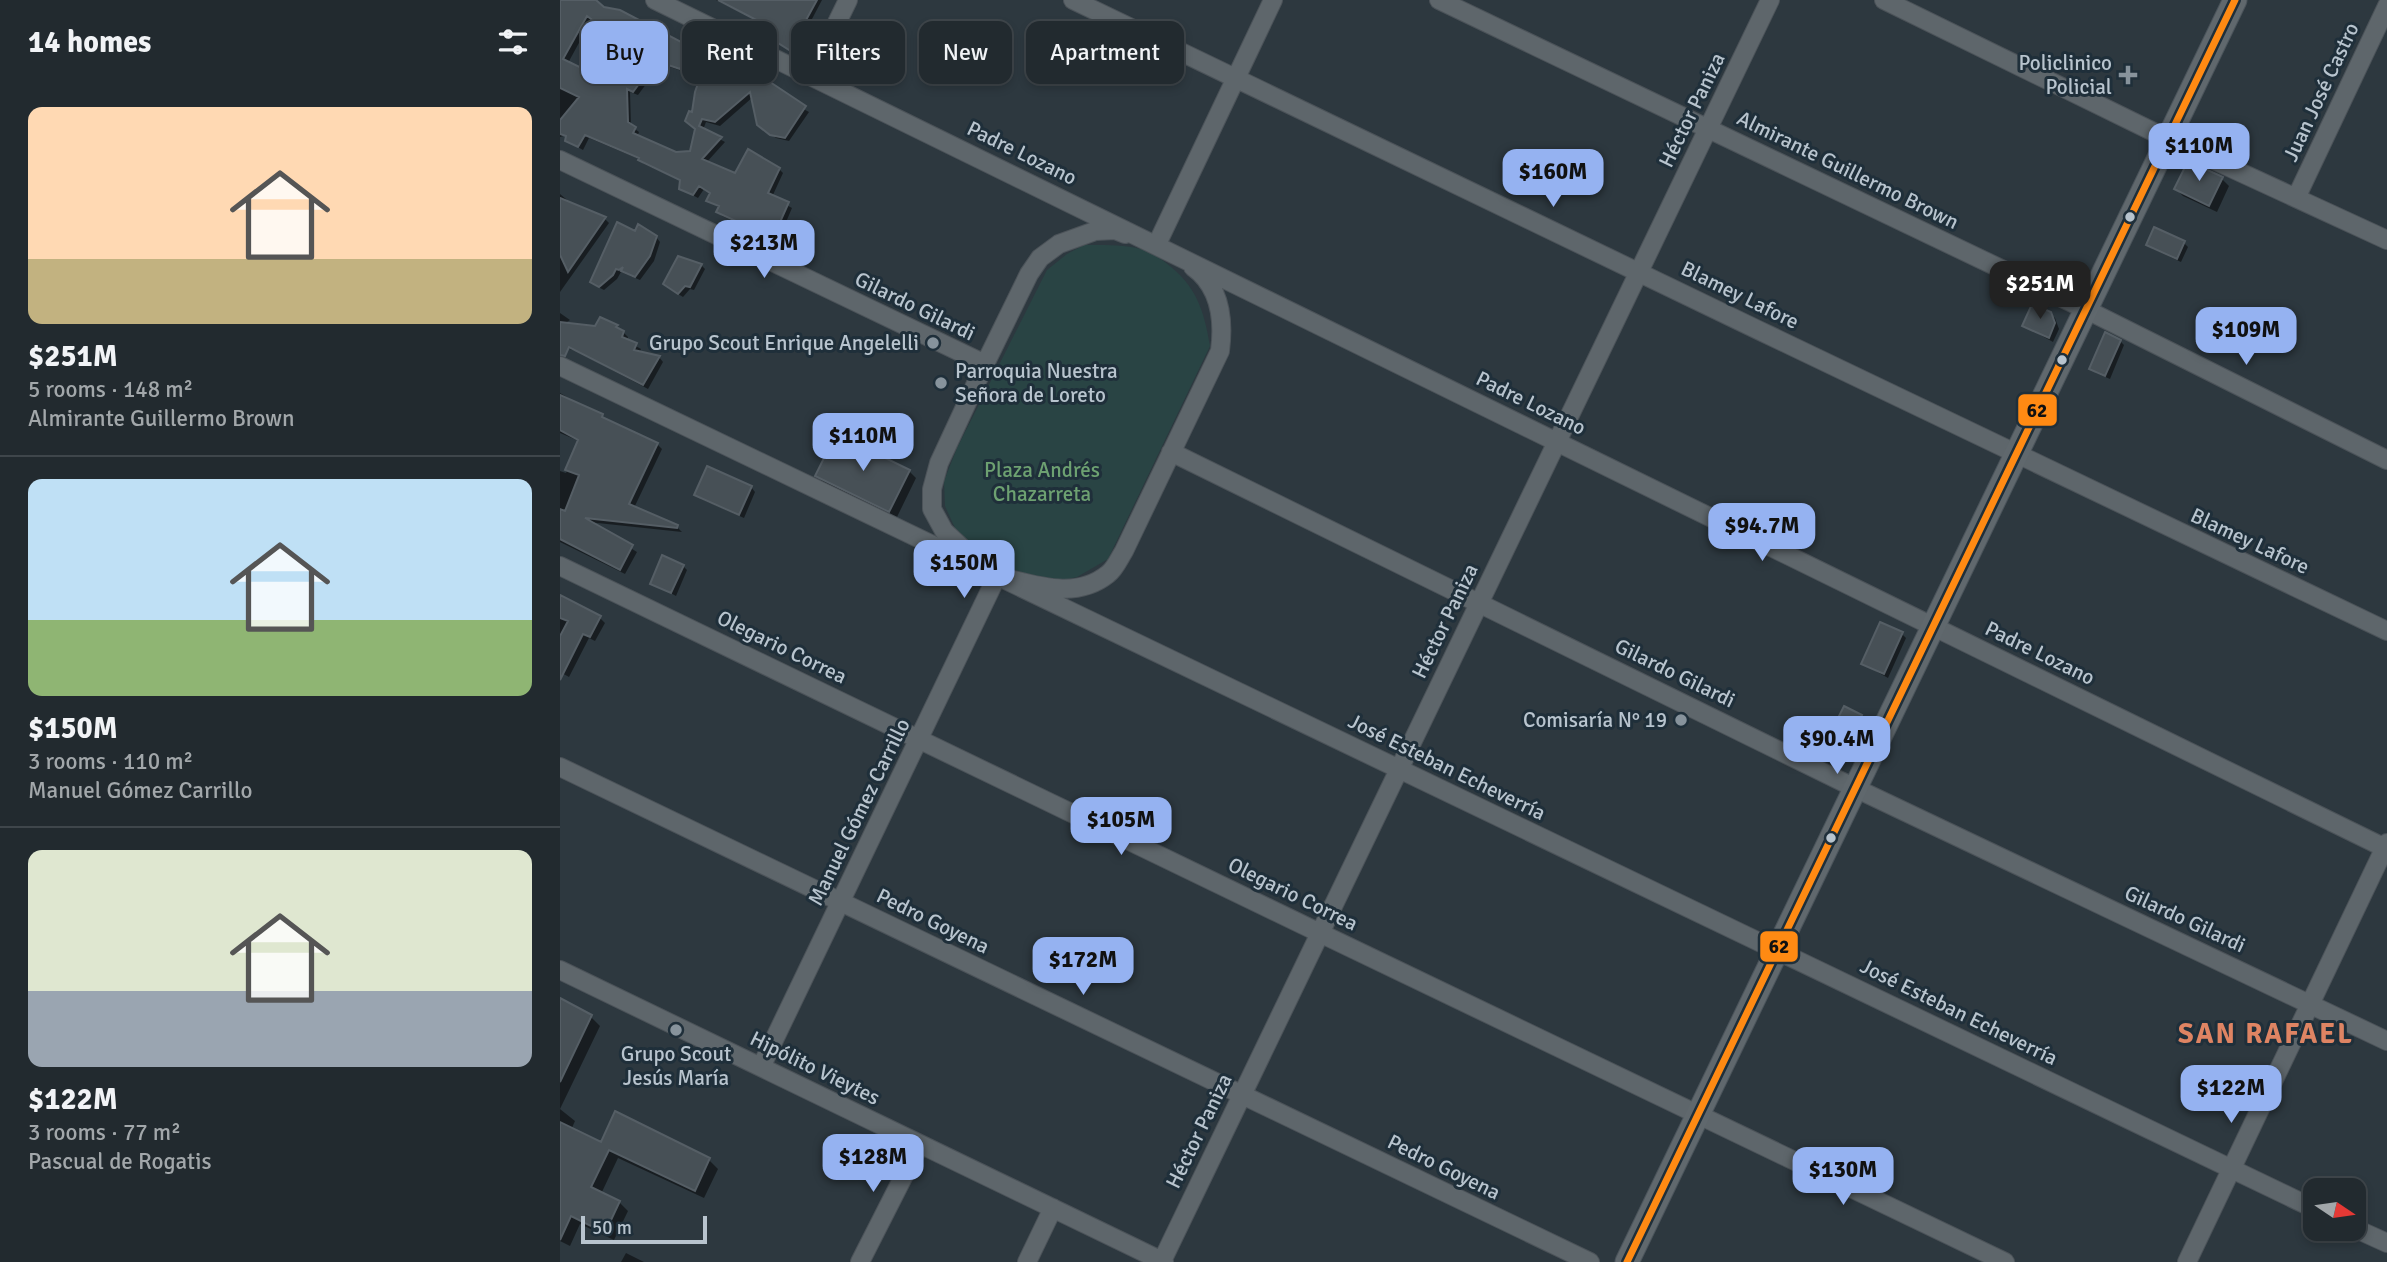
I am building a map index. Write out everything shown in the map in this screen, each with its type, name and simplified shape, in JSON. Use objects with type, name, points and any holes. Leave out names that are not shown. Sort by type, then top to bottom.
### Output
[{"type":"main road","points":[[1627,1262],[2235,0]]},
{"type":"street","name":"Padre Lozano","points":[[655,0],[791,66]]},
{"type":"street","points":[[838,21],[848,0]]},
{"type":"street","name":"Blamey Lafore","points":[[1073,0],[1639,271],[2016,456],[2387,631]]},
{"type":"street","points":[[1157,244],[1273,0]]},
{"type":"street","name":"Almirante Guillermo Brown","points":[[1439,0],[2087,310],[2387,460]]},
{"type":"street","name":"Héctor Paniza","points":[[1163,1261],[1770,0]]},
{"type":"street","points":[[1884,0],[2168,139],[2387,240]]},
{"type":"street","name":"Juan José Castro","points":[[2296,198],[2387,6]]},
{"type":"street","name":"Padre Lozano","points":[[827,84],[2386,847]]},
{"type":"street","name":"Gilardo Gilardi","points":[[560,160],[985,365]]},
{"type":"street","points":[[1115,230],[1157,244],[1197,270],[1213,289],[1223,329],[1220,351],[1124,551],[1110,573],[1089,585],[1071,590],[1047,588],[997,576],[944,531],[932,509],[939,463],[985,365],[1040,258],[1059,244],[1095,231],[1115,230]]},
{"type":"street","name":"José Esteban Echeverría","points":[[560,366],[2303,1203]]},
{"type":"street","name":"Gilardo Gilardi","points":[[1171,452],[1855,788],[2387,1041]]},
{"type":"street","name":"Olegario Correa","points":[[560,566],[1697,1116],[2005,1262]]},
{"type":"street","name":"Manuel Gómez Carrillo","points":[[761,1067],[997,576]]},
{"type":"street","name":"Pedro Goyena","points":[[560,767],[1590,1262]]},
{"type":"street","points":[[2187,1262],[2386,847]]},
{"type":"street","name":"Hipólito Vieytes","points":[[560,970],[1163,1261]]},
{"type":"street","points":[[860,1262],[920,1144]]},
{"type":"street","points":[[1027,1262],[1053,1208]]},
{"type":"street","points":[[2366,1234],[2387,1244]]},
{"type":"green space","name":"Plaza Andrés Chazarreta","points":[[1084,245],[1116,245],[1140,249],[1153,253],[1176,271],[1197,299],[1210,346],[1108,559],[1077,577],[1056,582],[1026,578],[1001,567],[973,546],[955,528],[945,506],[944,481],[957,448],[1047,270]]},
{"type":"building","points":[[560,0],[596,0],[604,7],[620,10],[641,21],[594,21],[587,16],[581,21],[581,27],[563,59],[581,68],[581,84],[639,84],[633,92],[627,89],[628,122],[636,127],[633,133],[676,152],[690,151],[695,129],[685,121],[689,111],[692,112],[698,84],[773,84],[806,106],[785,138],[770,135],[757,125],[750,92],[715,122],[702,119],[699,126],[722,137],[702,159],[735,173],[748,149],[780,168],[768,193],[789,202],[773,238],[716,212],[719,206],[706,201],[710,193],[699,186],[693,195],[679,189],[680,180],[638,160],[639,158],[585,135],[578,147],[565,141],[566,136],[560,134],[560,120],[579,97],[560,88]]},
{"type":"building","points":[[718,0],[817,0],[806,21],[791,21],[791,51],[777,42],[777,21],[758,21]]},
{"type":"building","points":[[668,35],[682,42],[680,69],[668,65]]},
{"type":"building","points":[[2188,161],[2223,177],[2209,206],[2174,189]]},
{"type":"building","points":[[560,198],[606,217],[568,272],[560,255]]},
{"type":"building","points":[[617,222],[635,231],[638,224],[657,236],[650,256],[635,277],[621,271],[623,267],[616,269],[599,287],[590,282]]},
{"type":"building","points":[[2154,227],[2185,241],[2177,259],[2146,245]]},
{"type":"building","points":[[678,256],[702,264],[690,287],[685,286],[678,294],[663,284]]},
{"type":"building","points":[[2032,304],[2051,312],[2055,323],[2049,338],[2022,326]]},
{"type":"building","points":[[600,317],[618,325],[616,327],[624,331],[622,337],[637,343],[634,350],[660,356],[643,385],[569,347],[565,356],[560,355],[560,322],[595,326]]},
{"type":"building","points":[[2105,332],[2121,340],[2105,376],[2089,369]]},
{"type":"building","points":[[560,395],[658,443],[629,504],[678,525],[677,528],[585,518],[633,545],[620,570],[560,539],[560,509],[565,511],[579,475],[565,470],[578,440],[560,430]]},
{"type":"building","points":[[836,434],[910,470],[889,512],[815,476]]},
{"type":"building","points":[[707,466],[752,486],[739,515],[694,495]]},
{"type":"building","points":[[662,555],[684,565],[671,593],[650,584]]},
{"type":"building","points":[[560,595],[601,616],[590,637],[583,634],[560,680],[560,636],[568,621],[560,618]]},
{"type":"building","points":[[1880,622],[1903,632],[1884,674],[1861,664]]},
{"type":"building","points":[[1844,706],[1862,715],[1843,753],[1825,744]]},
{"type":"building","points":[[560,998],[592,1015],[560,1082]]},
{"type":"building","points":[[615,1111],[710,1158],[695,1191],[609,1150],[591,1187],[620,1201],[605,1233],[571,1216],[560,1240],[560,1122],[601,1142]]},
{"type":"transit line","name":"62","points":[[1627,1262],[2235,0]]},
{"type":"place","name":"Policlinico Policial","points":[[2128,75]]},
{"type":"place","name":"Grupo Scout Enrique Angelelli","points":[[933,343]]},
{"type":"place","name":"Parroquia Nuestra Señora de Loreto","points":[[941,383]]},
{"type":"place","name":"Comisaría N° 19","points":[[1681,720]]},
{"type":"place","name":"Grupo Scout Jesús María","points":[[676,1030]]},
{"type":"district","name":"SAN RAFAEL","points":[[2266,1033]]}]
